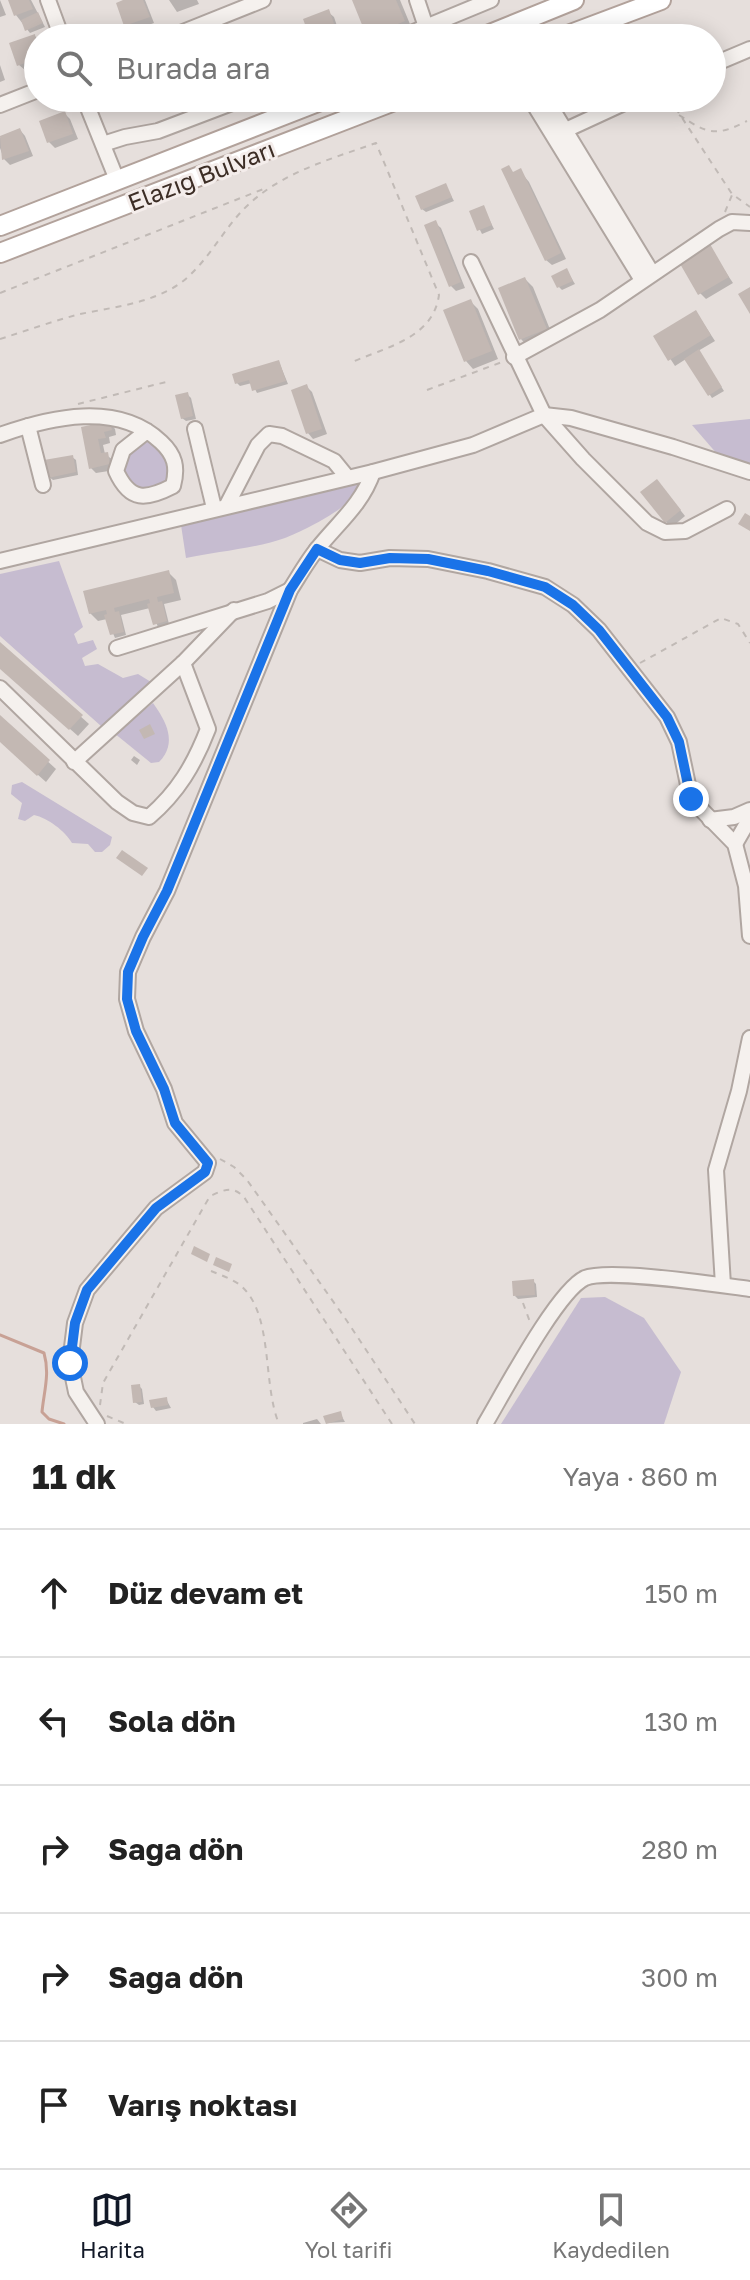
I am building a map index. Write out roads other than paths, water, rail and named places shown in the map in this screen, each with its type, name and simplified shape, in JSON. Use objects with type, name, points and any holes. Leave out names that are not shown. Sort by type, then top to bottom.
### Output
[{"type":"main road","points":[[515,24],[574,0]]},
{"type":"main road","points":[[597,24],[661,0]]},
{"type":"main road","name":"Elazığ Bulvarı","points":[[0,226],[292,112]]},
{"type":"main road","name":"Elazığ Bulvarı","points":[[0,253],[366,112]]},
{"type":"lane","points":[[48,0],[57,24]]},
{"type":"lane","points":[[203,24],[263,0]]},
{"type":"lane","points":[[417,0],[425,24]]},
{"type":"lane","points":[[433,24],[491,0]]},
{"type":"lane","points":[[726,59],[750,49]]},
{"type":"lane","points":[[0,105],[24,96]]},
{"type":"lane","points":[[90,112],[117,180]]},
{"type":"lane","points":[[103,144],[158,131],[208,112]]},
{"type":"lane","points":[[605,112],[559,133],[647,276]]},
{"type":"lane","points":[[514,357],[600,310],[719,229],[732,222],[750,223]]},
{"type":"lane","points":[[471,262],[544,415],[647,523],[665,532],[685,531],[727,509]]},
{"type":"lane","points":[[0,561],[373,472],[473,445],[544,415],[571,418],[750,472]]},
{"type":"lane","points":[[0,435],[56,418],[115,417],[134,423],[147,431],[173,452],[177,473],[173,486],[154,496],[136,496],[123,485],[116,471],[123,450],[147,431]]},
{"type":"lane","points":[[28,426],[43,485]]},
{"type":"lane","points":[[195,429],[221,507]]},
{"type":"lane","points":[[221,507],[258,445],[269,434],[282,436],[334,461],[347,477]]},
{"type":"lane","points":[[97,1424],[76,1392],[70,1363],[75,1323],[87,1290],[156,1208],[205,1172],[208,1163],[175,1123],[164,1089],[136,1031],[127,999],[128,972],[167,891],[290,590],[317,549],[356,507],[367,490],[373,472]]},
{"type":"lane","points":[[317,549],[340,560],[360,563],[390,558],[428,559],[488,571],[545,587],[573,605],[599,630],[667,717],[679,742],[691,799],[735,844],[746,886],[750,936]]},
{"type":"lane","points":[[117,648],[268,601],[290,590]]},
{"type":"lane","points":[[74,762],[183,663],[234,610]]},
{"type":"lane","points":[[0,688],[74,762],[133,813],[149,817],[171,798],[194,764],[208,729],[183,663]]},
{"type":"lane","points":[[710,820],[734,817],[750,810]]},
{"type":"lane","points":[[735,844],[750,818]]},
{"type":"lane","points":[[723,1285],[716,1170],[739,1091],[750,1038]]},
{"type":"lane","points":[[485,1424],[557,1306],[584,1279],[611,1274],[750,1289]]},
{"type":"waterway","points":[[0,1335],[44,1353],[47,1375],[42,1412],[49,1419],[64,1424]]}]
